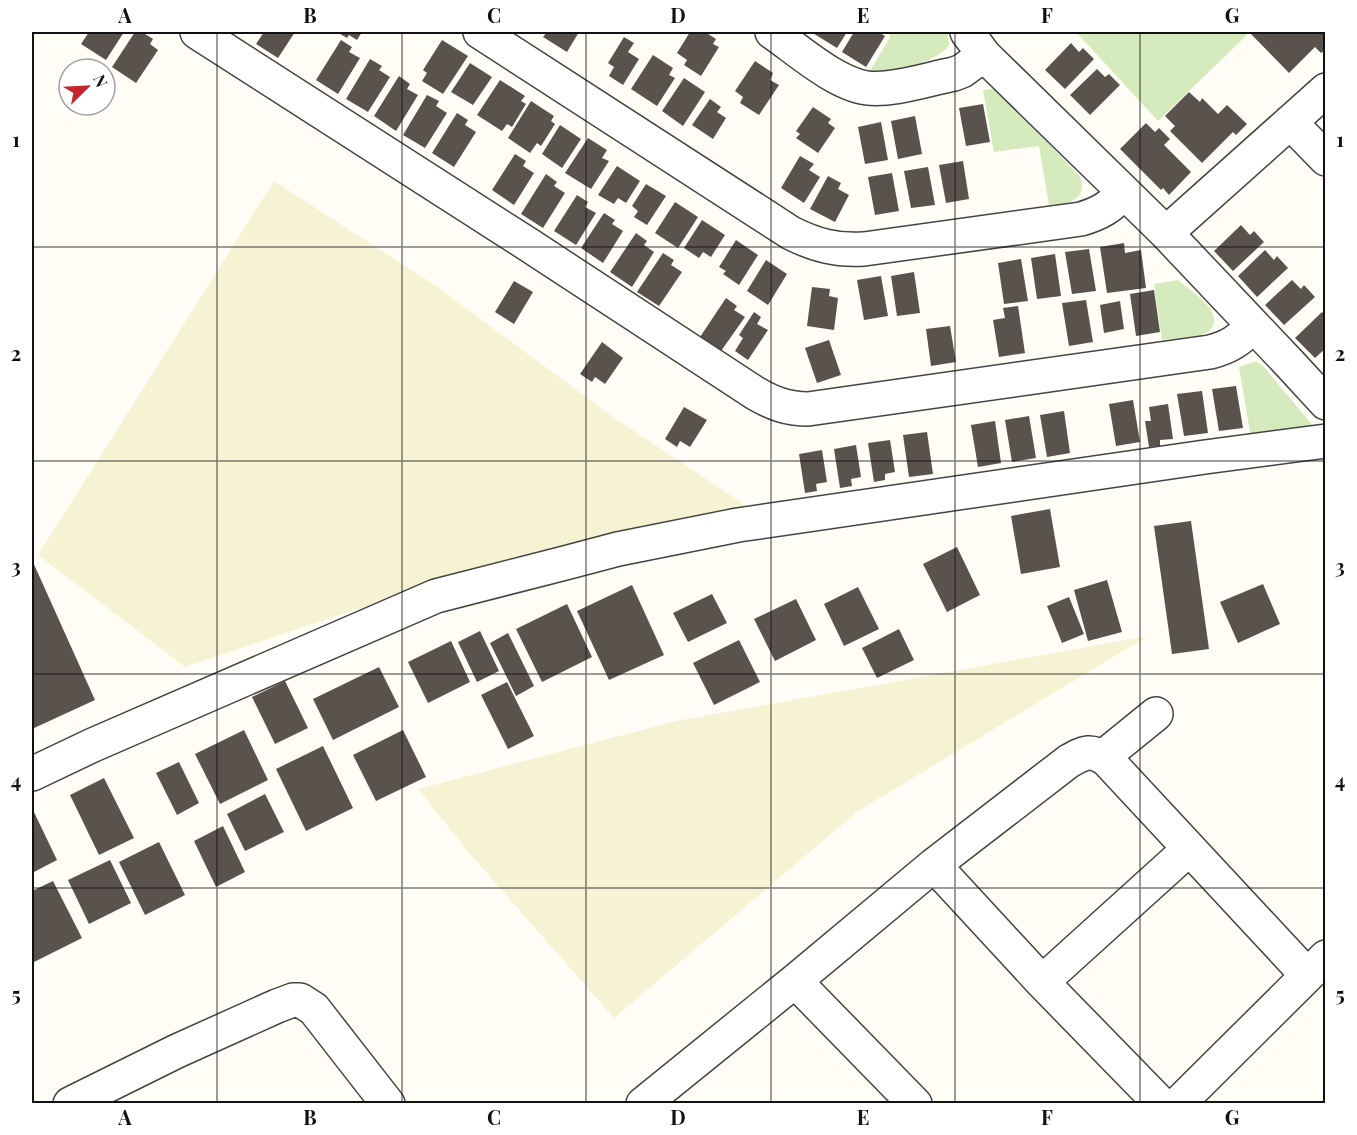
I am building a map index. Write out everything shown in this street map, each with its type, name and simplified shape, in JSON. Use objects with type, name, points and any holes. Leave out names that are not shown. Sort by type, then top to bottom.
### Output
[{"type":"street","points":[[197,32],[755,393],[782,406],[808,409],[1210,352],[1234,343],[1253,326]]},
{"type":"street","points":[[480,32],[790,232],[822,246],[864,249],[1081,219],[1109,207],[1123,192]]},
{"type":"street","points":[[772,32],[849,83],[883,88],[962,71],[975,43],[1166,233],[1326,403]]},
{"type":"street","points":[[1166,233],[1326,90]]},
{"type":"street","points":[[1290,122],[1326,159]]},
{"type":"street","points":[[32,774],[93,745],[436,596],[618,549],[738,525],[1326,441]]},
{"type":"street","points":[[1103,757],[1156,714]]},
{"type":"street","points":[[657,1100],[934,865],[1069,761],[1083,753],[1091,753],[1103,757],[1189,849],[1316,966],[1178,1104]]},
{"type":"street","points":[[1042,982],[1189,849]]},
{"type":"street","points":[[934,865],[1042,982],[1161,1104]]},
{"type":"street","points":[[795,981],[915,1104]]},
{"type":"street","points":[[70,1104],[106,1095],[269,1010],[293,1000],[300,1000],[314,1009],[387,1103]]},
{"type":"shaded area","points":[[274,181],[436,286],[616,419],[750,508],[423,587],[185,667],[38,555]]},
{"type":"shaded area","points":[[1148,636],[858,811],[614,1018],[471,855],[418,789],[676,721]]},
{"type":"green space","points":[[890,32],[948,32],[949,46],[942,53],[922,63],[868,74],[889,39]]},
{"type":"green space","points":[[1076,32],[1250,32],[1158,121]]},
{"type":"green space","points":[[992,89],[999,92],[1078,175],[1082,187],[1078,197],[1065,203],[1049,205],[1039,146],[994,152],[983,90]]},
{"type":"green space","points":[[1178,280],[1207,305],[1214,317],[1214,323],[1201,335],[1162,340],[1154,284]]},
{"type":"green space","points":[[1253,362],[1263,366],[1315,428],[1251,438],[1239,367]]},
{"type":"building","points":[[89,32],[124,32],[108,57],[101,57],[81,44]]},
{"type":"building","points":[[135,32],[142,32],[153,39],[150,44],[158,50],[136,83],[117,70],[117,59]]},
{"type":"building","points":[[264,32],[295,32],[278,58],[256,44]]},
{"type":"building","points":[[337,32],[362,32],[357,40],[349,35],[347,38]]},
{"type":"building","points":[[547,32],[579,32],[567,52],[543,37]]},
{"type":"building","points":[[690,32],[705,32],[716,39],[713,44],[719,47],[701,76],[684,65],[687,60],[677,53]]},
{"type":"building","points":[[811,32],[847,32],[837,48]]},
{"type":"building","points":[[854,32],[878,32],[885,36],[866,67],[842,52]]},
{"type":"building","points":[[1253,32],[1326,32],[1326,49],[1321,53],[1315,47],[1289,73],[1251,34]]},
{"type":"building","points":[[624,37],[634,43],[628,52],[639,59],[623,85],[609,76],[614,67],[608,63]]},
{"type":"building","points":[[341,40],[352,47],[349,52],[360,58],[338,94],[316,80]]},
{"type":"building","points":[[442,40],[468,56],[443,94],[422,81],[427,73],[423,70]]},
{"type":"building","points":[[1071,43],[1079,52],[1083,48],[1094,59],[1065,89],[1045,70]]},
{"type":"building","points":[[653,55],[673,68],[669,75],[675,78],[657,106],[631,89]]},
{"type":"building","points":[[370,59],[382,66],[379,70],[390,77],[368,112],[346,99]]},
{"type":"building","points":[[755,61],[773,73],[770,80],[779,85],[759,115],[740,103],[743,97],[735,91]]},
{"type":"building","points":[[470,63],[492,77],[473,105],[451,92]]},
{"type":"building","points":[[1097,69],[1105,77],[1109,74],[1120,85],[1090,115],[1070,95]]},
{"type":"building","points":[[399,76],[410,84],[407,89],[418,95],[396,131],[374,116]]},
{"type":"building","points":[[684,78],[705,92],[683,126],[662,111]]},
{"type":"building","points":[[500,80],[525,96],[521,101],[526,104],[512,127],[507,124],[502,131],[477,115]]},
{"type":"building","points":[[1189,92],[1200,102],[1202,98],[1218,114],[1227,105],[1247,124],[1236,135],[1233,132],[1202,163],[1170,131],[1175,126],[1165,116]]},
{"type":"building","points":[[427,95],[439,101],[436,106],[447,113],[425,148],[403,135]]},
{"type":"building","points":[[710,99],[721,107],[717,112],[726,118],[713,139],[692,125]]},
{"type":"building","points":[[531,101],[554,116],[551,121],[555,124],[541,146],[537,143],[530,153],[508,138]]},
{"type":"building","points":[[983,104],[990,142],[966,146],[959,108]]},
{"type":"building","points":[[813,107],[831,119],[828,123],[835,128],[818,153],[796,138],[800,134],[796,131]]},
{"type":"building","points":[[457,113],[468,120],[465,125],[476,132],[454,167],[432,153]]},
{"type":"building","points":[[915,116],[922,154],[898,159],[891,121]]},
{"type":"building","points":[[881,122],[888,160],[865,164],[858,127]]},
{"type":"building","points":[[1146,123],[1155,132],[1159,128],[1170,139],[1164,145],[1191,172],[1169,195],[1163,188],[1161,190],[1120,149]]},
{"type":"building","points":[[560,125],[581,139],[562,168],[542,154]]},
{"type":"building","points":[[588,138],[607,150],[602,158],[609,161],[591,189],[565,173]]},
{"type":"building","points":[[515,154],[526,161],[523,166],[534,173],[514,205],[492,190]]},
{"type":"building","points":[[800,156],[814,164],[809,170],[820,177],[804,203],[781,188]]},
{"type":"building","points":[[963,161],[969,199],[946,203],[939,165]]},
{"type":"building","points":[[617,166],[640,181],[626,203],[618,198],[614,204],[598,195]]},
{"type":"building","points":[[928,167],[935,205],[911,208],[904,171]]},
{"type":"building","points":[[892,173],[899,211],[875,215],[868,177]]},
{"type":"building","points":[[546,174],[557,182],[554,186],[565,193],[543,228],[521,214]]},
{"type":"building","points":[[828,176],[841,183],[838,189],[849,195],[835,222],[810,209]]},
{"type":"building","points":[[646,184],[666,196],[647,225],[634,217],[638,211],[632,206]]},
{"type":"building","points":[[577,195],[588,202],[585,207],[596,213],[576,245],[554,231]]},
{"type":"building","points":[[675,202],[698,217],[678,248],[655,233]]},
{"type":"building","points":[[604,213],[615,220],[612,224],[623,231],[603,263],[581,248]]},
{"type":"building","points":[[702,220],[725,235],[711,257],[703,252],[699,258],[684,248]]},
{"type":"building","points":[[1241,225],[1250,235],[1254,231],[1264,242],[1233,271],[1214,251]]},
{"type":"building","points":[[636,233],[647,241],[644,245],[654,252],[632,287],[610,272]]},
{"type":"building","points":[[736,240],[758,255],[739,285],[723,274],[726,271],[719,267]]},
{"type":"building","points":[[1124,243],[1125,253],[1141,250],[1146,288],[1107,293],[1100,247]]},
{"type":"building","points":[[1089,249],[1096,291],[1072,294],[1065,252]]},
{"type":"building","points":[[1265,250],[1274,260],[1277,256],[1288,268],[1257,297],[1238,276]]},
{"type":"building","points":[[663,253],[674,260],[671,265],[682,272],[659,306],[637,292]]},
{"type":"building","points":[[1055,254],[1061,296],[1037,299],[1031,258]]},
{"type":"building","points":[[1021,259],[1028,301],[1004,304],[998,263]]},
{"type":"building","points":[[766,260],[787,274],[768,305],[747,291]]},
{"type":"building","points":[[914,272],[920,313],[897,316],[891,276]]},
{"type":"building","points":[[881,276],[888,316],[864,320],[857,280]]},
{"type":"building","points":[[1292,280],[1301,289],[1304,285],[1315,297],[1284,325],[1265,305]]},
{"type":"building","points":[[514,281],[533,292],[514,324],[495,312]]},
{"type":"building","points":[[812,287],[830,289],[829,296],[838,298],[834,330],[807,326]]},
{"type":"building","points":[[1154,290],[1160,332],[1136,336],[1130,294]]},
{"type":"building","points":[[726,298],[737,306],[734,310],[745,317],[721,351],[700,337]]},
{"type":"building","points":[[1086,300],[1093,342],[1069,346],[1062,303]]},
{"type":"building","points":[[1120,301],[1124,329],[1104,333],[1100,305]]},
{"type":"building","points":[[1018,306],[1025,353],[999,357],[993,320],[1005,318],[1003,308]]},
{"type":"building","points":[[754,312],[761,317],[757,324],[768,330],[748,360],[735,351],[743,338],[739,335]]},
{"type":"building","points":[[1322,312],[1326,316],[1326,348],[1315,358],[1295,338]]},
{"type":"building","points":[[950,326],[956,362],[931,366],[926,329]]},
{"type":"building","points":[[829,340],[841,375],[817,383],[805,348]]},
{"type":"building","points":[[602,342],[623,358],[605,384],[595,377],[592,382],[580,374]]},
{"type":"building","points":[[1236,386],[1243,428],[1219,431],[1212,389]]},
{"type":"building","points":[[1202,391],[1208,433],[1184,436],[1177,394]]},
{"type":"building","points":[[1133,400],[1140,442],[1116,446],[1109,404]]},
{"type":"building","points":[[1168,404],[1173,439],[1160,440],[1160,446],[1149,447],[1145,421],[1151,421],[1149,407]]},
{"type":"building","points":[[684,407],[707,420],[690,447],[680,441],[677,447],[665,439]]},
{"type":"building","points":[[1064,411],[1070,453],[1047,457],[1040,415]]},
{"type":"building","points":[[1029,416],[1036,458],[1012,462],[1005,420]]},
{"type":"building","points":[[995,421],[1001,463],[978,467],[971,425]]},
{"type":"building","points":[[927,432],[933,474],[909,477],[903,435]]},
{"type":"building","points":[[890,440],[895,472],[885,474],[885,480],[874,482],[868,443]]},
{"type":"building","points":[[856,445],[861,477],[851,479],[852,486],[840,488],[834,449]]},
{"type":"building","points":[[822,450],[827,482],[816,484],[817,491],[805,493],[799,454]]},
{"type":"building","points":[[1050,509],[1060,567],[1021,574],[1011,516]]},
{"type":"building","points":[[1191,521],[1209,649],[1172,654],[1154,526]]},
{"type":"building","points":[[957,547],[980,595],[947,612],[923,564]]},
{"type":"building","points":[[32,560],[95,700],[32,729]]},
{"type":"building","points":[[1107,580],[1122,632],[1088,641],[1074,590]]},
{"type":"building","points":[[1263,584],[1280,624],[1238,643],[1220,602]]},
{"type":"building","points":[[632,585],[664,655],[609,680],[577,611]]},
{"type":"building","points":[[858,587],[879,629],[844,646],[824,604]]},
{"type":"building","points":[[712,594],[727,623],[688,642],[673,613]]},
{"type":"building","points":[[1069,597],[1084,634],[1062,643],[1047,606]]},
{"type":"building","points":[[796,599],[816,640],[775,661],[754,619]]},
{"type":"building","points":[[567,604],[592,657],[542,682],[516,629]]},
{"type":"building","points":[[899,629],[914,660],[877,678],[862,648]]},
{"type":"building","points":[[480,631],[499,671],[477,682],[458,642]]},
{"type":"building","points":[[508,633],[534,686],[516,696],[490,643]]},
{"type":"building","points":[[739,640],[760,682],[714,705],[693,663]]},
{"type":"building","points":[[451,641],[470,682],[428,703],[408,662]]},
{"type":"building","points":[[379,667],[399,707],[333,740],[313,699]]},
{"type":"building","points":[[285,681],[308,728],[275,744],[252,697]]},
{"type":"building","points":[[507,682],[534,736],[508,749],[481,695]]},
{"type":"building","points":[[244,730],[268,780],[220,804],[195,754]]},
{"type":"building","points":[[403,730],[426,777],[376,801],[353,755]]},
{"type":"building","points":[[323,746],[353,808],[306,831],[276,769]]},
{"type":"building","points":[[179,762],[199,803],[177,815],[156,773]]},
{"type":"building","points":[[104,778],[134,838],[99,855],[70,795]]},
{"type":"building","points":[[265,794],[284,832],[245,851],[227,814]]},
{"type":"building","points":[[32,808],[57,860],[32,873]]},
{"type":"building","points":[[223,826],[245,872],[216,887],[194,841]]},
{"type":"building","points":[[159,842],[185,895],[145,915],[119,862]]},
{"type":"building","points":[[110,860],[131,903],[89,924],[68,880]]},
{"type":"building","points":[[53,881],[82,938],[32,963],[32,891]]}]
